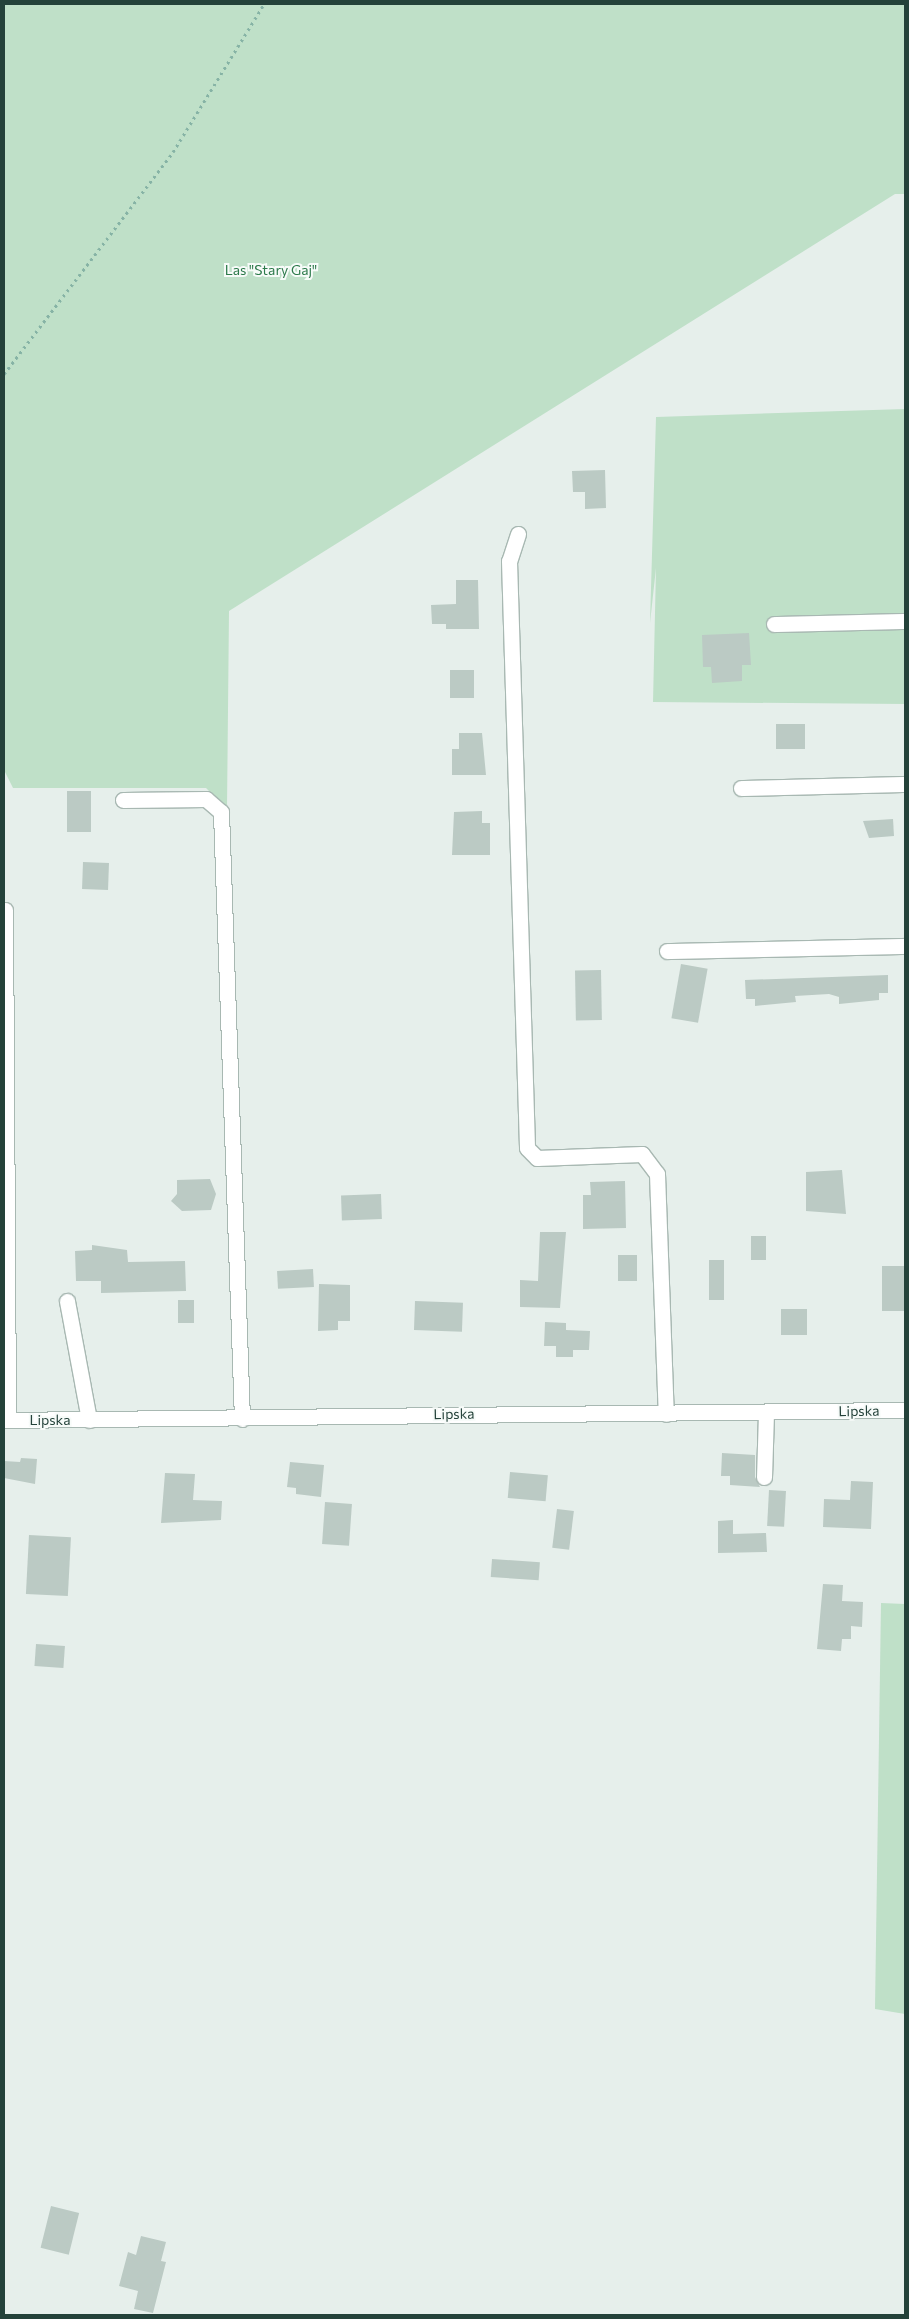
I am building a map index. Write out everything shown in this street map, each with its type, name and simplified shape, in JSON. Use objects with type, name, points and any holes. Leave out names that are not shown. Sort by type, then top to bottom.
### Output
[{"type":"street","points":[[518,534],[509,561],[527,1148],[537,1158],[642,1154],[657,1174],[666,1414]]},
{"type":"street","points":[[774,624],[905,621]]},
{"type":"street","points":[[741,788],[905,784]]},
{"type":"street","points":[[123,800],[206,799],[221,812],[242,1419]]},
{"type":"street","points":[[5,910],[6,1420]]},
{"type":"street","points":[[667,951],[905,946]]},
{"type":"street","points":[[67,1301],[89,1420]]},
{"type":"street","name":"Lipska","points":[[6,1420],[242,1419],[905,1410]]},
{"type":"street","points":[[764,1477],[766,1413]]},
{"type":"path","points":[[4,374],[173,152],[264,4]]},
{"type":"green space","name":"Las \"Stary Gaj\"","points":[[4,4],[905,4],[905,194],[895,194],[229,611],[227,809],[206,788],[13,788],[4,770]]},
{"type":"green space","points":[[905,409],[905,704],[653,702],[656,568],[650,623],[656,417]]},
{"type":"green space","points":[[881,1603],[905,1604],[905,2014],[875,2009]]},
{"type":"building","points":[[605,470],[606,508],[585,509],[585,492],[573,492],[572,471]]},
{"type":"building","points":[[456,580],[478,580],[479,629],[446,629],[446,624],[432,624],[431,605],[456,604]]},
{"type":"building","points":[[749,633],[751,665],[742,665],[742,681],[712,683],[711,667],[703,667],[702,635]]},
{"type":"building","points":[[450,670],[474,670],[474,698],[450,698]]},
{"type":"building","points":[[776,724],[805,724],[805,749],[776,749]]},
{"type":"building","points":[[459,733],[482,733],[486,775],[452,775],[452,749],[459,749]]},
{"type":"building","points":[[67,791],[91,791],[91,832],[67,832]]},
{"type":"building","points":[[482,811],[482,823],[490,823],[490,855],[452,855],[454,812]]},
{"type":"building","points":[[893,819],[894,836],[869,838],[863,821]]},
{"type":"building","points":[[83,862],[109,863],[108,890],[82,889]]},
{"type":"building","points":[[681,964],[708,969],[698,1023],[671,1018]]},
{"type":"building","points":[[575,970],[601,970],[602,1020],[576,1020]]},
{"type":"building","points":[[888,975],[888,993],[879,993],[879,1000],[839,1004],[839,997],[829,994],[795,996],[796,1002],[755,1006],[755,999],[746,999],[745,980]]},
{"type":"building","points":[[842,1170],[846,1214],[806,1211],[806,1172]]},
{"type":"building","points":[[210,1179],[216,1194],[211,1210],[182,1211],[171,1201],[177,1194],[177,1180]]},
{"type":"building","points":[[625,1181],[626,1228],[583,1229],[583,1195],[591,1195],[590,1182]]},
{"type":"building","points":[[381,1194],[382,1219],[342,1220],[341,1195]]},
{"type":"building","points":[[540,1232],[566,1232],[560,1308],[520,1307],[520,1280],[538,1281]]},
{"type":"building","points":[[751,1236],[766,1236],[766,1260],[751,1260]]},
{"type":"building","points":[[92,1245],[127,1250],[128,1262],[185,1261],[186,1291],[101,1293],[101,1281],[76,1281],[75,1251],[92,1250]]},
{"type":"building","points":[[618,1255],[637,1255],[637,1281],[618,1281]]},
{"type":"building","points":[[709,1260],[724,1260],[724,1300],[709,1300]]},
{"type":"building","points":[[882,1266],[905,1266],[905,1311],[882,1311]]},
{"type":"building","points":[[313,1269],[314,1287],[278,1289],[277,1271]]},
{"type":"building","points":[[319,1284],[350,1285],[350,1321],[338,1321],[338,1330],[318,1331]]},
{"type":"building","points":[[178,1300],[194,1300],[194,1323],[178,1323]]},
{"type":"building","points":[[415,1301],[463,1303],[462,1332],[414,1330]]},
{"type":"building","points":[[781,1309],[807,1309],[807,1335],[781,1335]]},
{"type":"building","points":[[545,1322],[566,1323],[566,1330],[590,1331],[589,1350],[573,1350],[573,1357],[556,1357],[556,1346],[544,1346]]},
{"type":"building","points":[[722,1453],[755,1455],[755,1477],[760,1487],[730,1485],[730,1476],[721,1476]]},
{"type":"building","points":[[21,1458],[37,1459],[35,1484],[4,1478],[4,1461],[20,1462]]},
{"type":"building","points":[[290,1462],[324,1465],[321,1497],[296,1494],[296,1488],[287,1487]]},
{"type":"building","points":[[510,1472],[548,1475],[546,1501],[508,1498]]},
{"type":"building","points":[[165,1473],[195,1474],[193,1500],[222,1501],[221,1520],[161,1523]]},
{"type":"building","points":[[851,1481],[873,1482],[871,1529],[823,1527],[824,1499],[850,1500]]},
{"type":"building","points":[[769,1490],[786,1491],[784,1527],[767,1526]]},
{"type":"building","points":[[325,1502],[352,1504],[349,1546],[322,1544]]},
{"type":"building","points":[[557,1509],[574,1511],[569,1550],[552,1548]]},
{"type":"building","points":[[733,1520],[733,1534],[766,1533],[767,1552],[718,1553],[718,1521]]},
{"type":"building","points":[[29,1535],[71,1537],[68,1596],[26,1594]]},
{"type":"building","points":[[492,1559],[540,1562],[539,1580],[491,1577]]},
{"type":"building","points":[[823,1584],[843,1585],[842,1601],[863,1602],[862,1627],[851,1626],[851,1639],[842,1639],[841,1651],[817,1649]]},
{"type":"building","points":[[36,1644],[65,1646],[63,1668],[34,1666]]},
{"type":"building","points":[[51,2206],[79,2213],[69,2255],[41,2248]]},
{"type":"building","points":[[141,2236],[166,2242],[161,2261],[166,2262],[153,2313],[134,2309],[138,2291],[119,2286],[128,2252],[136,2255]]}]
